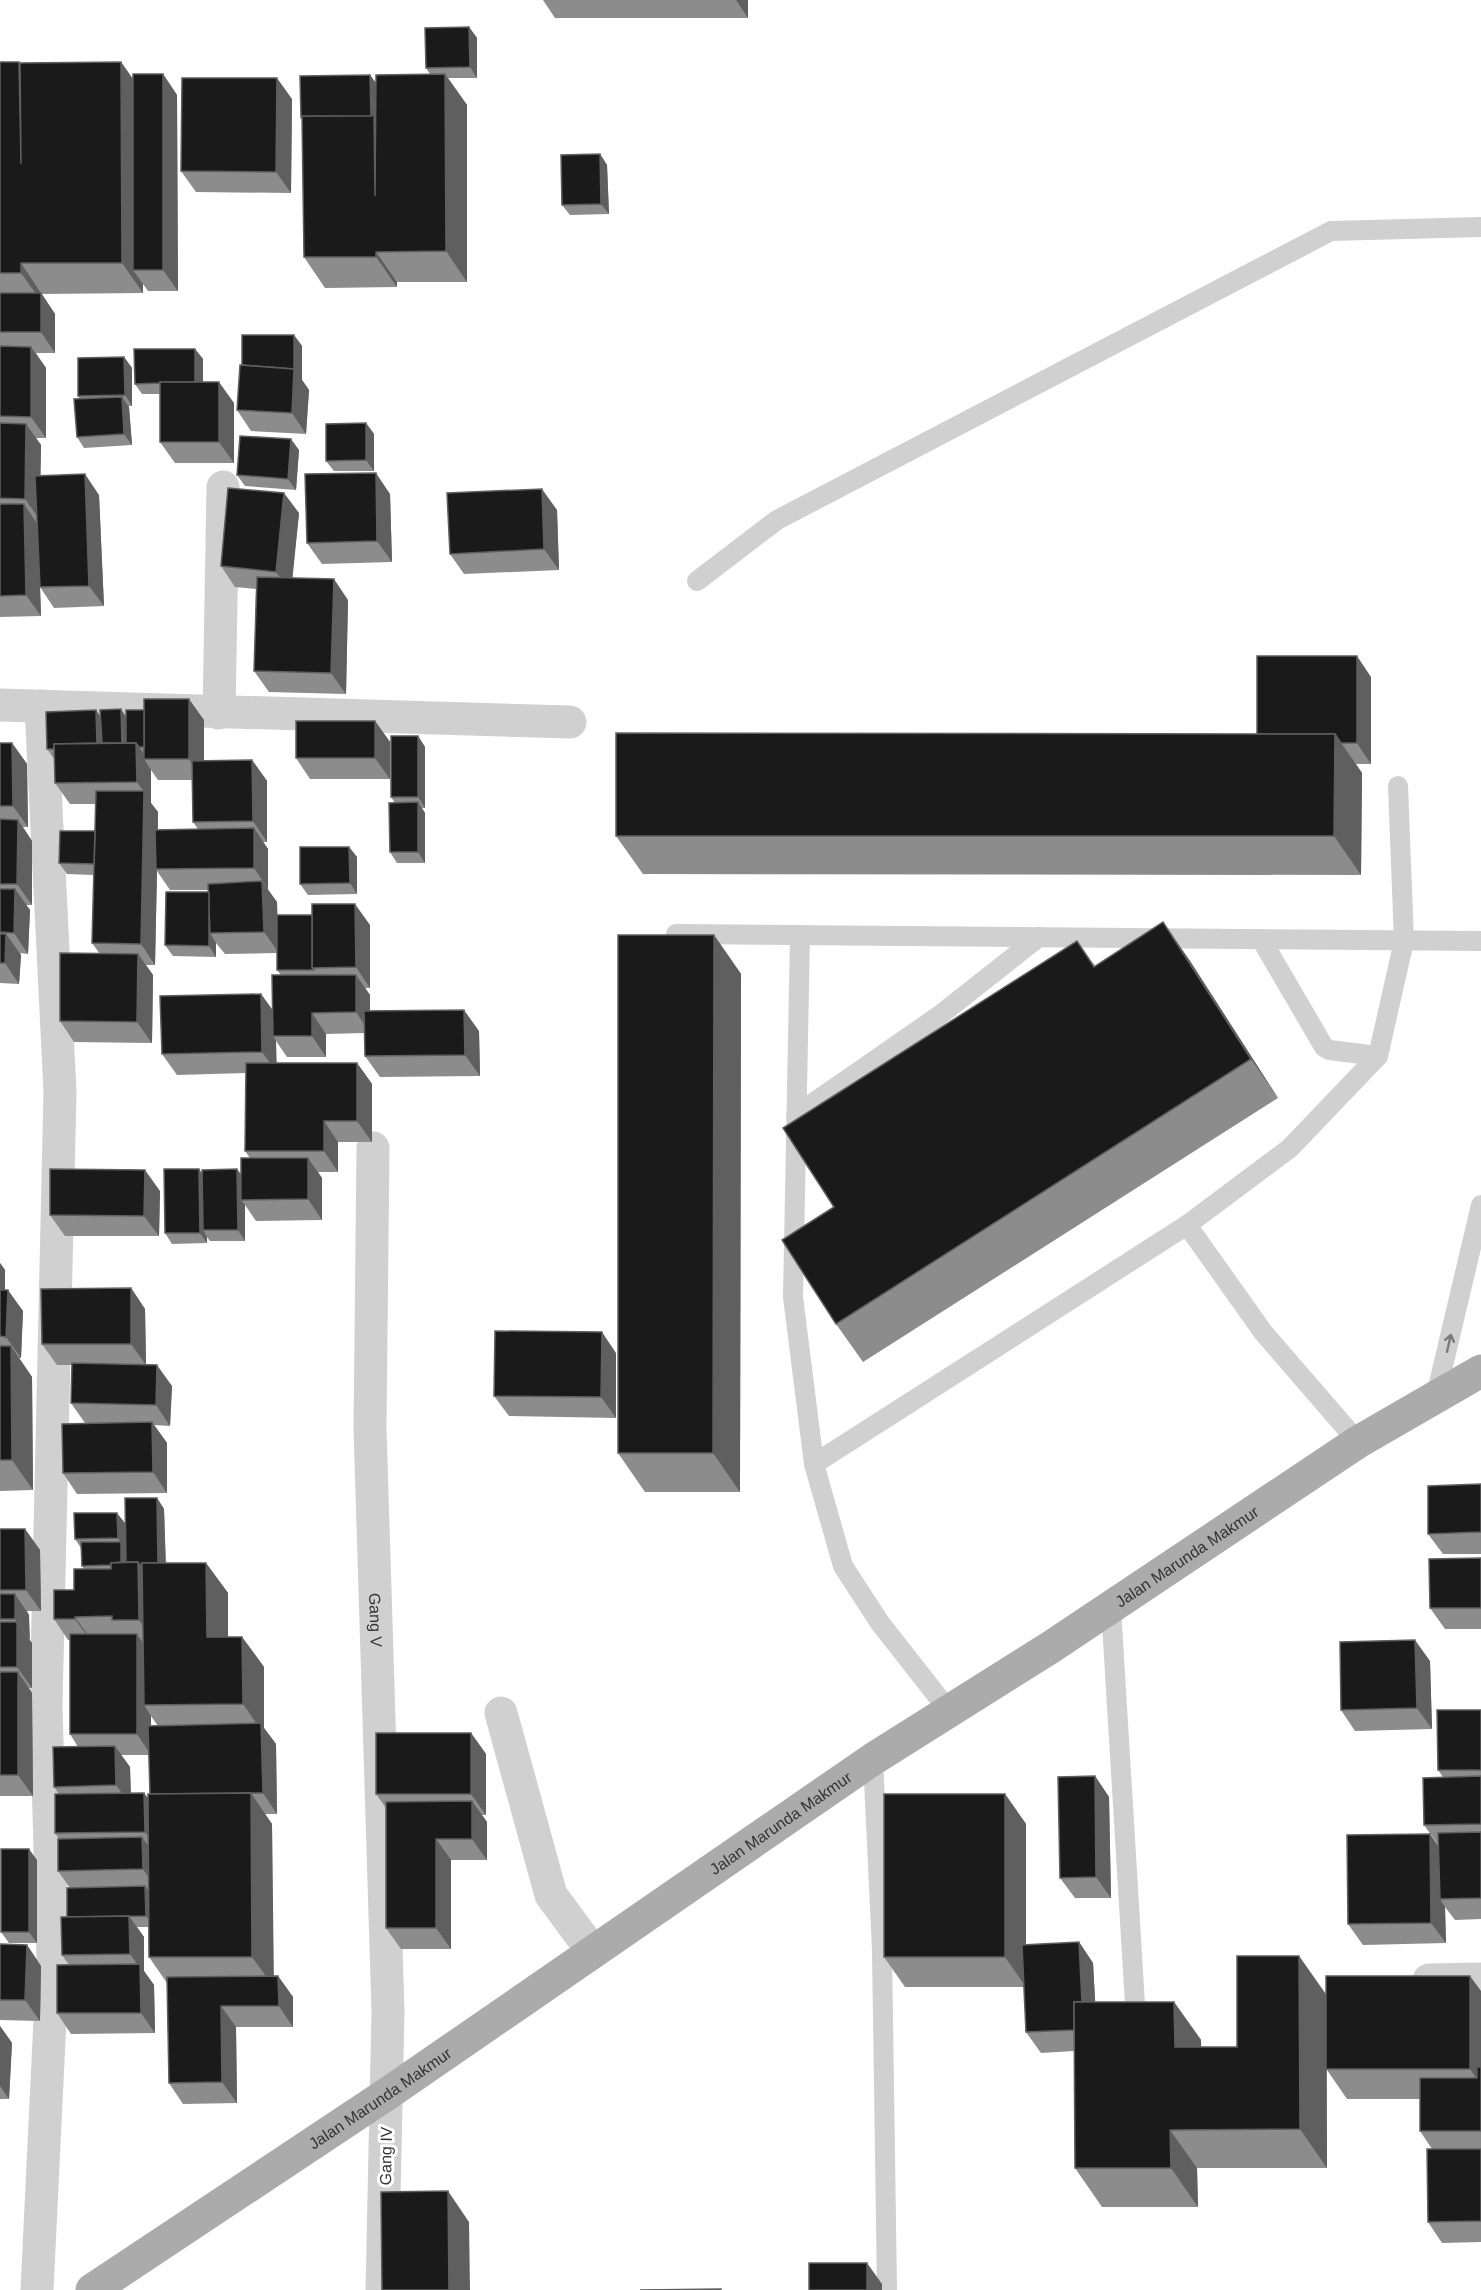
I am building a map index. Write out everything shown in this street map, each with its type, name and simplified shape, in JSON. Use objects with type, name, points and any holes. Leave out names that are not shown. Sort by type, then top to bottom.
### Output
[{"type":"main road","name":"Jalan Marunda Makmur","points":[[92,2290],[387,2094],[873,1759],[1111,1607],[1358,1442],[1436,1400],[1481,1371]]},
{"type":"street","points":[[219,713],[223,487]]},
{"type":"street","points":[[0,705],[570,722]]},
{"type":"street","points":[[37,2290],[37,1956],[46,1706],[60,1092],[41,706]]},
{"type":"street","name":"Gang V","points":[[373,1148],[370,1428],[388,2011],[387,2094]]},
{"type":"street","points":[[501,1713],[551,1895],[593,1952]]},
{"type":"street","points":[[1402,1981],[1481,1979]]},
{"type":"street","name":"Gang IV","points":[[382,2290],[387,2094]]},
{"type":"lane","points":[[697,580],[777,520],[1331,231],[1481,227]]},
{"type":"lane","points":[[814,1464],[1186,1225],[1290,1148],[1378,1056],[1404,940],[1398,786]]},
{"type":"lane","points":[[676,934],[1481,941]]},
{"type":"lane","points":[[800,935],[793,1298],[814,1464],[843,1566],[880,1623],[949,1711]]},
{"type":"lane","points":[[796,1115],[940,1015],[1039,938]]},
{"type":"lane","points":[[1261,939],[1324,1047],[1329,1050],[1378,1056]]},
{"type":"lane","points":[[1436,1400],[1481,1205]]},
{"type":"lane","points":[[1186,1225],[1263,1332],[1358,1442]]},
{"type":"lane","points":[[1111,1607],[1135,2004]]},
{"type":"lane","points":[[873,1759],[882,1950],[887,2290]]},
{"type":"building","points":[[469,27],[470,67],[426,68],[425,28]]},
{"type":"building","points":[[0,62],[19,62],[21,164],[20,63],[121,62],[122,263],[21,263],[21,273],[0,273]]},
{"type":"building","points":[[133,74],[163,74],[163,270],[133,270]]},
{"type":"building","points":[[445,74],[446,251],[376,252],[376,257],[304,257],[302,116],[374,115],[375,196],[376,75]]},
{"type":"building","points":[[370,75],[371,116],[301,117],[300,76]]},
{"type":"building","points":[[182,78],[277,78],[276,172],[181,171]]},
{"type":"building","points":[[600,154],[601,204],[562,205],[561,155]]},
{"type":"building","points":[[0,293],[41,293],[41,332],[0,332]]},
{"type":"building","points":[[242,335],[294,335],[294,369],[242,365]]},
{"type":"building","points":[[0,346],[31,347],[31,417],[0,416]]},
{"type":"building","points":[[134,349],[195,349],[195,382],[135,384]]},
{"type":"building","points":[[124,357],[125,395],[78,396],[78,358]]},
{"type":"building","points":[[240,365],[294,369],[292,413],[237,410]]},
{"type":"building","points":[[160,382],[219,382],[219,442],[160,442]]},
{"type":"building","points":[[122,397],[124,434],[77,437],[74,399]]},
{"type":"building","points":[[0,423],[26,424],[25,499],[0,498]]},
{"type":"building","points":[[366,423],[366,460],[326,461],[326,424]]},
{"type":"building","points":[[240,436],[291,439],[288,479],[237,475]]},
{"type":"building","points":[[376,473],[377,541],[307,543],[305,474]]},
{"type":"building","points":[[85,474],[89,586],[40,587],[35,476]]},
{"type":"building","points":[[228,488],[284,493],[276,572],[221,566]]},
{"type":"building","points":[[542,489],[544,549],[450,554],[447,493]]},
{"type":"building","points":[[0,504],[24,504],[26,595],[0,596]]},
{"type":"building","points":[[257,577],[334,579],[331,673],[254,671]]},
{"type":"building","points":[[1257,656],[1357,656],[1357,743],[1341,743],[1335,734],[1257,734]]},
{"type":"building","points":[[144,699],[189,699],[189,759],[144,759]]},
{"type":"building","points":[[121,709],[122,743],[102,743],[100,710]]},
{"type":"building","points":[[96,710],[97,743],[54,744],[54,749],[47,749],[46,712]]},
{"type":"building","points":[[126,710],[144,710],[144,747],[139,747],[136,743],[126,743]]},
{"type":"building","points":[[296,721],[375,721],[375,758],[296,758]]},
{"type":"building","points":[[616,733],[1335,734],[1334,836],[616,836]]},
{"type":"building","points":[[391,736],[418,736],[418,797],[391,797]]},
{"type":"building","points":[[0,743],[12,743],[13,806],[0,806]]},
{"type":"building","points":[[136,743],[137,782],[55,783],[54,744]]},
{"type":"building","points":[[252,760],[253,821],[193,822],[192,761]]},
{"type":"building","points":[[96,791],[144,791],[141,944],[92,943]]},
{"type":"building","points":[[418,802],[418,852],[390,852],[389,803]]},
{"type":"building","points":[[0,819],[18,820],[17,884],[0,884]]},
{"type":"building","points":[[254,828],[254,868],[156,869],[155,830]]},
{"type":"building","points":[[60,831],[95,831],[94,864],[59,863]]},
{"type":"building","points":[[300,847],[349,847],[350,883],[300,884]]},
{"type":"building","points":[[262,881],[264,932],[210,933],[208,884]]},
{"type":"building","points":[[0,889],[15,889],[14,933],[0,932]]},
{"type":"building","points":[[166,892],[209,892],[209,946],[165,945]]},
{"type":"building","points":[[312,904],[355,904],[356,967],[312,968]]},
{"type":"building","points":[[277,915],[312,915],[312,968],[314,970],[277,970]]},
{"type":"building","points":[[1163,922],[1251,1059],[836,1324],[782,1240],[834,1207],[783,1128],[1077,941],[1094,967]]},
{"type":"building","points":[[0,934],[6,934],[5,963],[0,963]]},
{"type":"building","points":[[618,935],[714,935],[713,1453],[618,1453]]},
{"type":"building","points":[[60,953],[138,954],[137,1022],[60,1021]]},
{"type":"building","points":[[272,975],[356,975],[356,1012],[312,1013],[312,1036],[273,1036]]},
{"type":"building","points":[[261,994],[262,1052],[162,1054],[160,996]]},
{"type":"building","points":[[464,1010],[465,1055],[365,1056],[364,1011]]},
{"type":"building","points":[[246,1063],[357,1063],[357,1121],[324,1121],[324,1151],[245,1151]]},
{"type":"building","points":[[241,1158],[308,1158],[308,1199],[241,1200]]},
{"type":"building","points":[[50,1169],[145,1170],[144,1216],[50,1215]]},
{"type":"building","points":[[164,1169],[199,1169],[200,1233],[165,1233]]},
{"type":"building","points":[[237,1169],[238,1230],[203,1230],[202,1170]]},
{"type":"building","points":[[131,1288],[131,1344],[42,1344],[41,1289]]},
{"type":"building","points":[[0,1290],[8,1290],[6,1337],[0,1336]]},
{"type":"building","points":[[495,1331],[602,1332],[601,1397],[494,1396]]},
{"type":"building","points":[[0,1346],[11,1346],[12,1460],[0,1460]]},
{"type":"building","points":[[72,1363],[157,1365],[156,1405],[71,1403]]},
{"type":"building","points":[[152,1422],[153,1472],[63,1473],[62,1424]]},
{"type":"building","points":[[1481,1484],[1481,1532],[1428,1534],[1428,1486]]},
{"type":"building","points":[[125,1498],[157,1498],[158,1563],[142,1563],[142,1567],[138,1562],[126,1562]]},
{"type":"building","points":[[74,1513],[117,1513],[118,1538],[75,1539]]},
{"type":"building","points":[[0,1529],[25,1529],[26,1590],[0,1590]]},
{"type":"building","points":[[81,1542],[121,1542],[121,1562],[111,1563],[111,1565],[82,1566]]},
{"type":"building","points":[[1481,1558],[1481,1608],[1430,1608],[1429,1559]]},
{"type":"building","points":[[138,1562],[139,1620],[112,1620],[112,1616],[54,1619],[54,1590],[74,1590],[74,1569],[111,1569],[111,1563]]},
{"type":"building","points":[[142,1563],[206,1563],[207,1637],[242,1637],[243,1704],[144,1705]]},
{"type":"building","points":[[0,1594],[15,1594],[15,1619],[0,1619]]},
{"type":"building","points":[[0,1622],[17,1622],[17,1667],[0,1667]]},
{"type":"building","points":[[70,1634],[137,1634],[137,1734],[70,1734]]},
{"type":"building","points":[[1415,1640],[1417,1708],[1341,1710],[1340,1642]]},
{"type":"building","points":[[0,1672],[18,1672],[18,1775],[0,1775]]},
{"type":"building","points":[[1437,1710],[1481,1710],[1481,1770],[1438,1770]]},
{"type":"building","points":[[261,1723],[263,1793],[150,1794],[148,1726]]},
{"type":"building","points":[[376,1733],[471,1733],[471,1794],[376,1794]]},
{"type":"building","points":[[115,1746],[116,1785],[54,1787],[53,1747]]},
{"type":"building","points":[[1095,1776],[1096,1877],[1060,1878],[1058,1777]]},
{"type":"building","points":[[1481,1776],[1481,1824],[1424,1825],[1423,1778]]},
{"type":"building","points":[[144,1793],[145,1832],[55,1833],[55,1794]]},
{"type":"building","points":[[251,1793],[252,1957],[149,1957],[148,1794]]},
{"type":"building","points":[[884,1794],[1005,1794],[1005,1957],[884,1957]]},
{"type":"building","points":[[472,1801],[472,1839],[436,1839],[436,1928],[386,1928],[386,1802]]},
{"type":"building","points":[[1481,1832],[1481,1898],[1440,1899],[1438,1833]]},
{"type":"building","points":[[1430,1834],[1431,1923],[1348,1924],[1347,1835]]},
{"type":"building","points":[[142,1837],[143,1869],[58,1871],[58,1839]]},
{"type":"building","points":[[1,1849],[29,1849],[29,1932],[1,1932]]},
{"type":"building","points":[[145,1886],[146,1916],[67,1917],[67,1888]]},
{"type":"building","points":[[129,1916],[130,1954],[62,1955],[61,1917]]},
{"type":"building","points":[[1079,1942],[1082,2002],[1074,2002],[1074,2030],[1026,2032],[1022,1945]]},
{"type":"building","points":[[0,1944],[27,1945],[25,2000],[0,2000]]},
{"type":"building","points":[[1237,1956],[1299,1956],[1300,2129],[1170,2130],[1171,2168],[1075,2168],[1074,2002],[1174,2002],[1175,2047],[1237,2047]]},
{"type":"building","points":[[140,1964],[141,2013],[57,2013],[57,1965]]},
{"type":"building","points":[[278,1976],[279,2006],[221,2006],[222,2082],[169,2083],[167,1977]]},
{"type":"building","points":[[1326,1976],[1470,1976],[1470,2069],[1326,2069]]},
{"type":"building","points":[[1477,2067],[1481,2067],[1481,2131],[1420,2131],[1420,2078],[1477,2078]]},
{"type":"building","points":[[1427,2149],[1481,2149],[1481,2221],[1428,2222]]},
{"type":"building","points":[[448,2191],[449,2290],[382,2290],[381,2192]]},
{"type":"building","points":[[809,2263],[867,2263],[867,2290],[809,2290]]},
{"type":"building","points":[[721,2289],[721,2290],[640,2290]]}]
